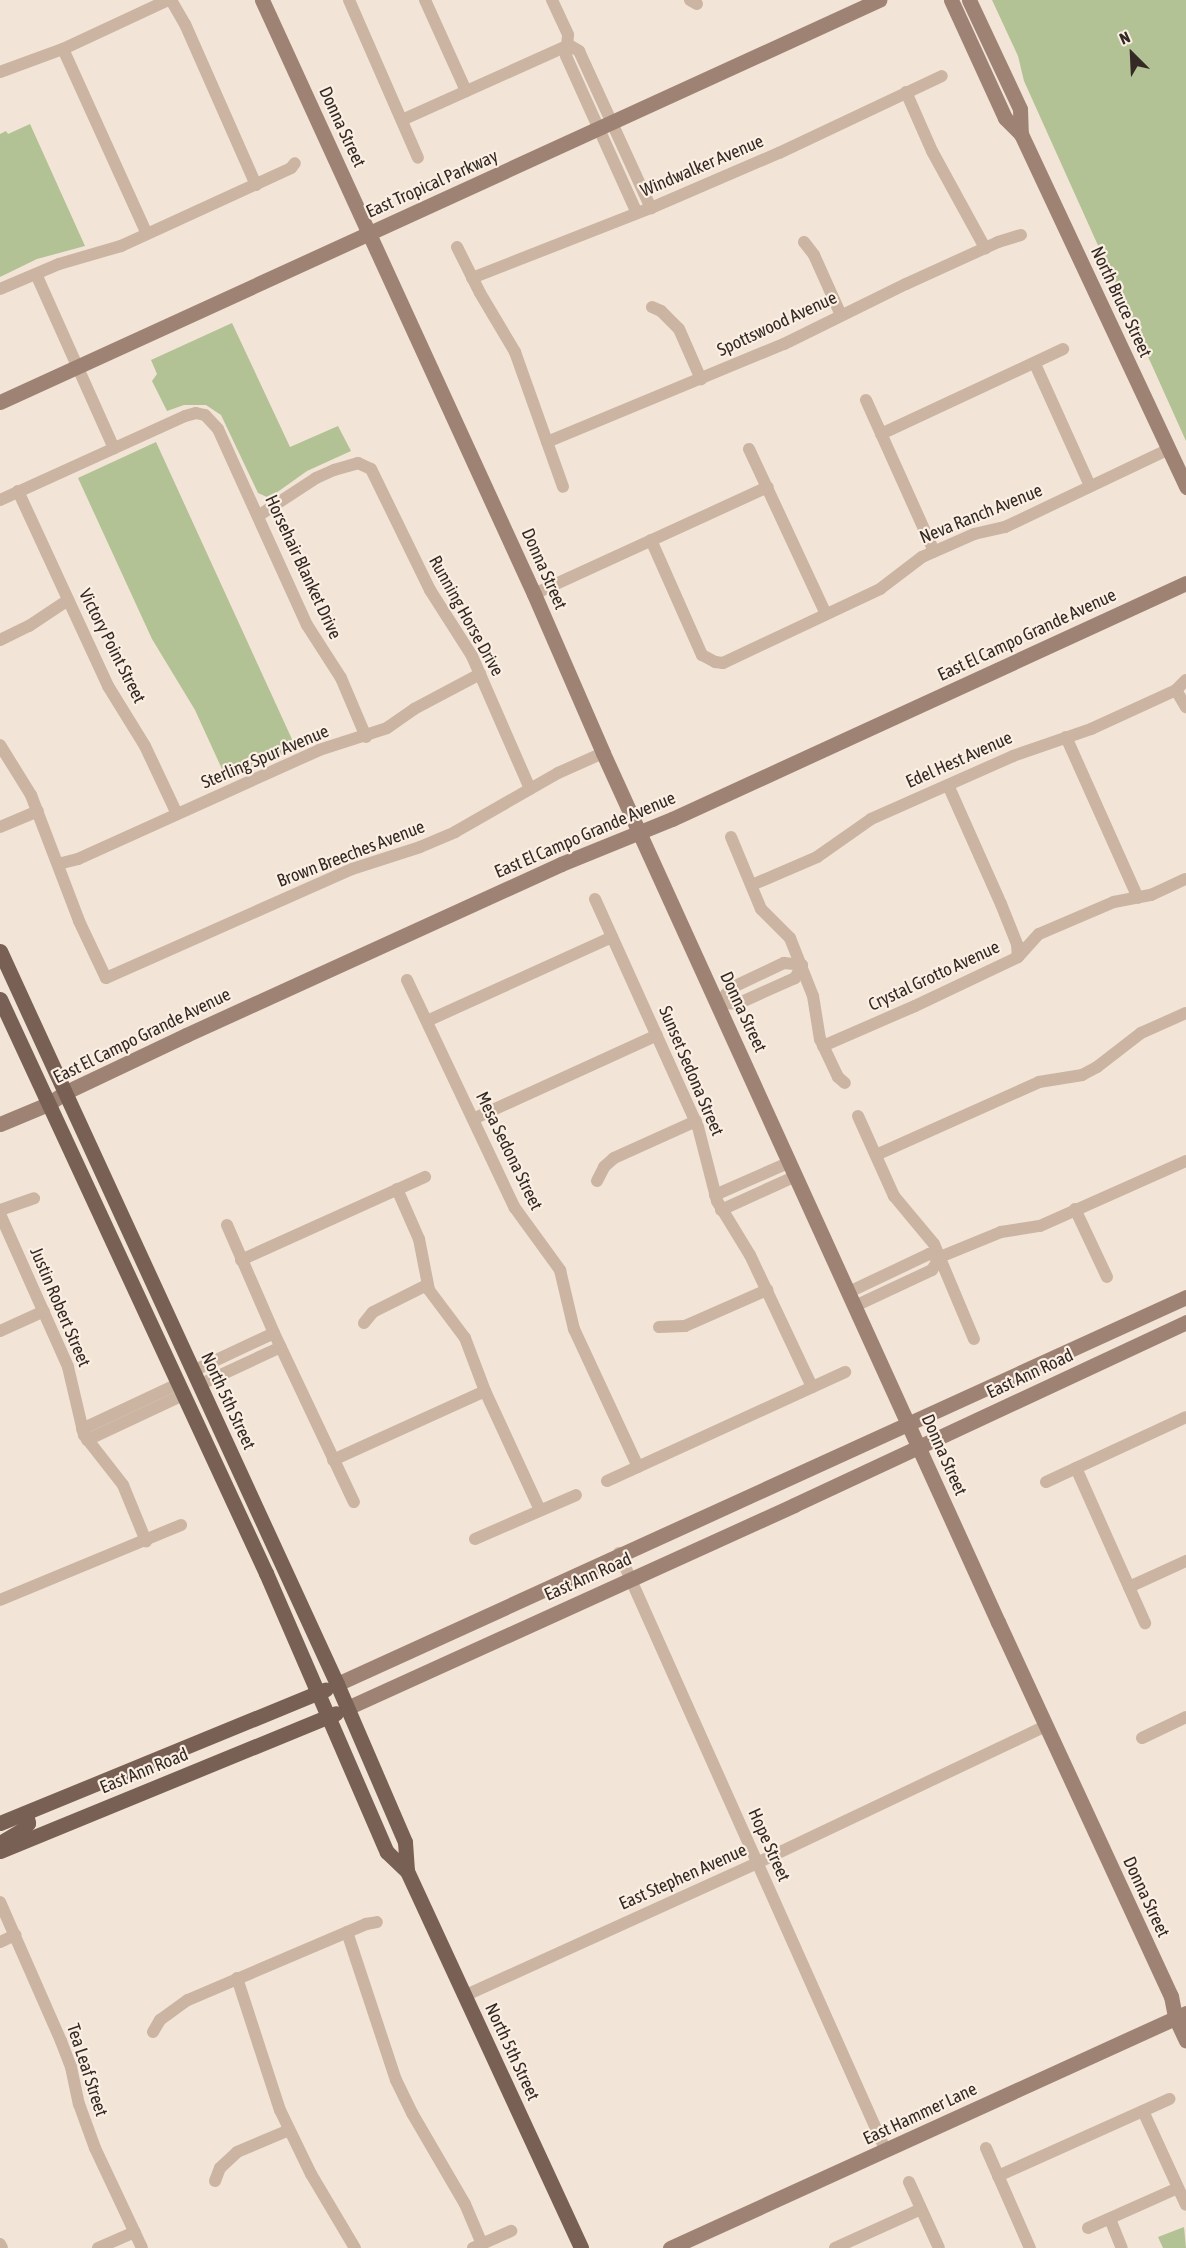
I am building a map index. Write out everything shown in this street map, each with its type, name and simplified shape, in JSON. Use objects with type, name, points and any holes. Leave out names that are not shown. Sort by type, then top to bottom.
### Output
[{"type":"main road","name":"North 5th Street","points":[[0,951],[337,1684],[405,1842],[407,1871],[581,2248]]},
{"type":"main road","name":"North 5th Street","points":[[0,999],[262,1564],[387,1852],[407,1871]]},
{"type":"main road","points":[[153,1331],[187,1375],[196,1378]]},
{"type":"main road","points":[[181,1389],[193,1398],[226,1443]]},
{"type":"main road","name":"East Ann Road","points":[[0,1823],[337,1684]]},
{"type":"main road","name":"East Ann Road","points":[[0,1851],[347,1708]]},
{"type":"main road","points":[[0,1843],[23,1829],[28,1823],[26,1813]]},
{"type":"street","points":[[0,72],[63,49],[169,0],[185,24],[256,184]]},
{"type":"street","name":"Donna Street","points":[[262,0],[534,594],[603,753],[1046,1726],[1170,1996],[1181,2015],[1186,2041]]},
{"type":"street","points":[[349,0],[418,158]]},
{"type":"street","points":[[425,0],[466,91]]},
{"type":"street","points":[[552,0],[568,35],[569,45]]},
{"type":"street","name":"East Tropical Parkway","points":[[0,402],[606,127],[879,0]]},
{"type":"street","name":"North Bruce Street","points":[[951,0],[1005,118],[1021,134],[1186,487]]},
{"type":"street","name":"North Bruce Street","points":[[969,0],[1020,109],[1021,134]]},
{"type":"street","points":[[402,120],[569,45]]},
{"type":"street","points":[[569,45],[579,51],[638,213]]},
{"type":"street","points":[[63,49],[147,234]]},
{"type":"street","name":"Windwalker Avenue","points":[[472,278],[651,208],[779,153],[942,76]]},
{"type":"street","points":[[906,92],[936,159],[985,248]]},
{"type":"street","points":[[606,127],[651,208]]},
{"type":"street","points":[[0,289],[59,264],[106,252],[291,168],[295,163]]},
{"type":"street","name":"Spottswood Avenue","points":[[547,442],[784,344],[985,248],[1021,235]]},
{"type":"street","points":[[804,242],[814,255],[841,315]]},
{"type":"street","points":[[457,247],[472,278],[515,352],[563,487]]},
{"type":"street","points":[[0,500],[114,448],[36,274]]},
{"type":"street","points":[[652,307],[661,312],[679,329],[701,379]]},
{"type":"street","points":[[881,434],[1063,349]]},
{"type":"street","points":[[1035,364],[1090,486]]},
{"type":"street","points":[[866,400],[934,551]]},
{"type":"street","name":"Horsehair Blanket Drive","points":[[114,448],[196,413],[205,415],[218,429],[307,625],[341,678],[366,736]]},
{"type":"street","points":[[749,449],[826,614]]},
{"type":"street","name":"Neva Ranch Avenue","points":[[651,540],[702,655],[714,662],[723,663],[880,589],[914,561],[934,551],[974,534],[1005,527],[1169,450]]},
{"type":"street","name":"Running Horse Drive","points":[[258,516],[316,478],[349,465],[358,463],[376,476],[421,573],[462,637],[530,789]]},
{"type":"street","points":[[534,594],[768,487]]},
{"type":"street","name":"Victory Point Street","points":[[18,491],[108,686],[145,746],[177,814]]},
{"type":"street","name":"East El Campo Grande Avenue","points":[[0,1124],[48,1104],[66,1092],[550,869],[639,832],[1186,583]]},
{"type":"street","points":[[0,640],[29,626],[68,600]]},
{"type":"street","name":"Sterling Spur Avenue","points":[[58,864],[78,859],[319,750],[387,728],[414,709],[480,674]]},
{"type":"street","name":"Edel Hest Avenue","points":[[752,885],[817,857],[871,819],[1013,756],[1091,729],[1176,690],[1186,680]]},
{"type":"street","points":[[1176,690],[1186,707]]},
{"type":"street","points":[[1066,737],[1138,898]]},
{"type":"street","points":[[0,745],[38,811],[58,864]]},
{"type":"street","name":"Brown Breeches Avenue","points":[[58,864],[79,921],[106,978],[352,869],[439,839],[530,789],[603,753]]},
{"type":"street","points":[[948,785],[1001,904],[1017,944],[1018,957]]},
{"type":"street","points":[[0,827],[38,811]]},
{"type":"street","points":[[731,837],[761,909],[789,938],[802,965],[813,996],[823,1046],[838,1077],[845,1083]]},
{"type":"street","name":"Crystal Grotto Avenue","points":[[823,1046],[915,1006],[1018,957],[1039,934],[1114,902],[1151,895],[1186,879]]},
{"type":"street","name":"Sunset Sedona Street","points":[[595,899],[703,1138],[715,1195],[750,1255],[812,1387]]},
{"type":"street","points":[[427,1021],[612,937]]},
{"type":"street","points":[[718,1004],[730,988],[784,963],[802,965]]},
{"type":"street","points":[[718,1004],[739,1003],[795,978],[802,965]]},
{"type":"street","name":"Mesa Sedona Street","points":[[407,980],[521,1218],[560,1270],[574,1329],[638,1467]]},
{"type":"street","points":[[876,1155],[1039,1082],[1082,1075],[1097,1067],[1141,1033],[1186,1013]]},
{"type":"street","points":[[473,1119],[657,1035]]},
{"type":"street","points":[[858,1116],[894,1196],[934,1244],[974,1339]]},
{"type":"street","points":[[597,1180],[604,1167],[614,1158],[696,1121]]},
{"type":"street","points":[[852,1299],[929,1254],[940,1257],[1002,1232],[1040,1226],[1186,1161]]},
{"type":"street","points":[[715,1195],[793,1169]]},
{"type":"street","points":[[722,1210],[793,1169]]},
{"type":"street","points":[[240,1260],[425,1177]]},
{"type":"street","points":[[397,1189],[419,1239],[427,1285],[434,1299],[465,1338],[485,1392],[540,1510]]},
{"type":"street","points":[[0,1212],[34,1198]]},
{"type":"street","points":[[1075,1209],[1107,1277]]},
{"type":"street","name":"Justin Robert Street","points":[[0,1212],[68,1367],[84,1435],[123,1485],[146,1541]]},
{"type":"street","points":[[227,1225],[240,1260],[354,1502]]},
{"type":"street","points":[[364,1323],[373,1312],[427,1285]]},
{"type":"street","points":[[659,1327],[685,1326],[767,1290]]},
{"type":"street","name":"East Ann Road","points":[[337,1684],[619,1553],[1186,1297]]},
{"type":"street","points":[[0,1331],[44,1311]]},
{"type":"street","name":"East Ann Road","points":[[347,1708],[920,1447],[1186,1322]]},
{"type":"street","points":[[196,1378],[274,1333]]},
{"type":"street","points":[[196,1378],[281,1347]]},
{"type":"street","points":[[607,1481],[845,1372]]},
{"type":"street","points":[[84,1435],[181,1389]]},
{"type":"street","points":[[333,1460],[485,1392]]},
{"type":"street","points":[[1046,1482],[1186,1417]]},
{"type":"street","points":[[1076,1468],[1145,1623]]},
{"type":"street","points":[[475,1539],[576,1495]]},
{"type":"street","points":[[0,1600],[181,1525]]},
{"type":"street","name":"Hope Street","points":[[619,1553],[886,2151]]},
{"type":"street","points":[[1129,1587],[1186,1560]]},
{"type":"street","points":[[1142,1738],[1186,1717]]},
{"type":"street","name":"East Stephen Avenue","points":[[465,1996],[757,1863],[1046,1726]]},
{"type":"street","name":"Tea Leaf Street","points":[[0,1902],[71,2067],[85,2124],[142,2248]]},
{"type":"street","points":[[153,2032],[160,2020],[179,2005],[237,1978],[347,1932],[377,1922]]},
{"type":"street","points":[[347,1932],[396,2080],[412,2113],[459,2193],[477,2246],[512,2231]]},
{"type":"street","points":[[0,1942],[15,1935]]},
{"type":"street","points":[[237,1978],[289,2130],[310,2174],[355,2248]]},
{"type":"street","name":"East Hammer Lane","points":[[669,2248],[1181,2015]]},
{"type":"street","points":[[998,2176],[1169,2098]]},
{"type":"street","points":[[1143,2110],[1186,2205]]},
{"type":"street","points":[[215,2181],[220,2168],[237,2152],[289,2130]]},
{"type":"street","points":[[986,2148],[1030,2248]]},
{"type":"street","points":[[909,2182],[939,2248]]},
{"type":"street","points":[[1088,2228],[1178,2188]]},
{"type":"street","points":[[843,2247],[921,2209]]},
{"type":"street","points":[[1110,2219],[1122,2248]]},
{"type":"street","points":[[98,2248],[135,2232]]},
{"type":"green space","points":[[992,0],[1186,0],[1186,441],[1024,81],[1018,56]]},
{"type":"green space","points":[[30,124],[85,246],[37,259],[0,277],[0,134],[6,131],[8,134]]},
{"type":"green space","points":[[232,323],[290,447],[338,426],[351,451],[307,471],[269,498],[258,493],[221,415],[206,405],[184,405],[167,411],[152,381],[157,374],[151,360]]},
{"type":"green space","points":[[156,442],[296,748],[227,780],[195,710],[152,639],[78,478]]},
{"type":"green space","points":[[1184,2227],[1186,2248],[1163,2248],[1158,2237]]}]
